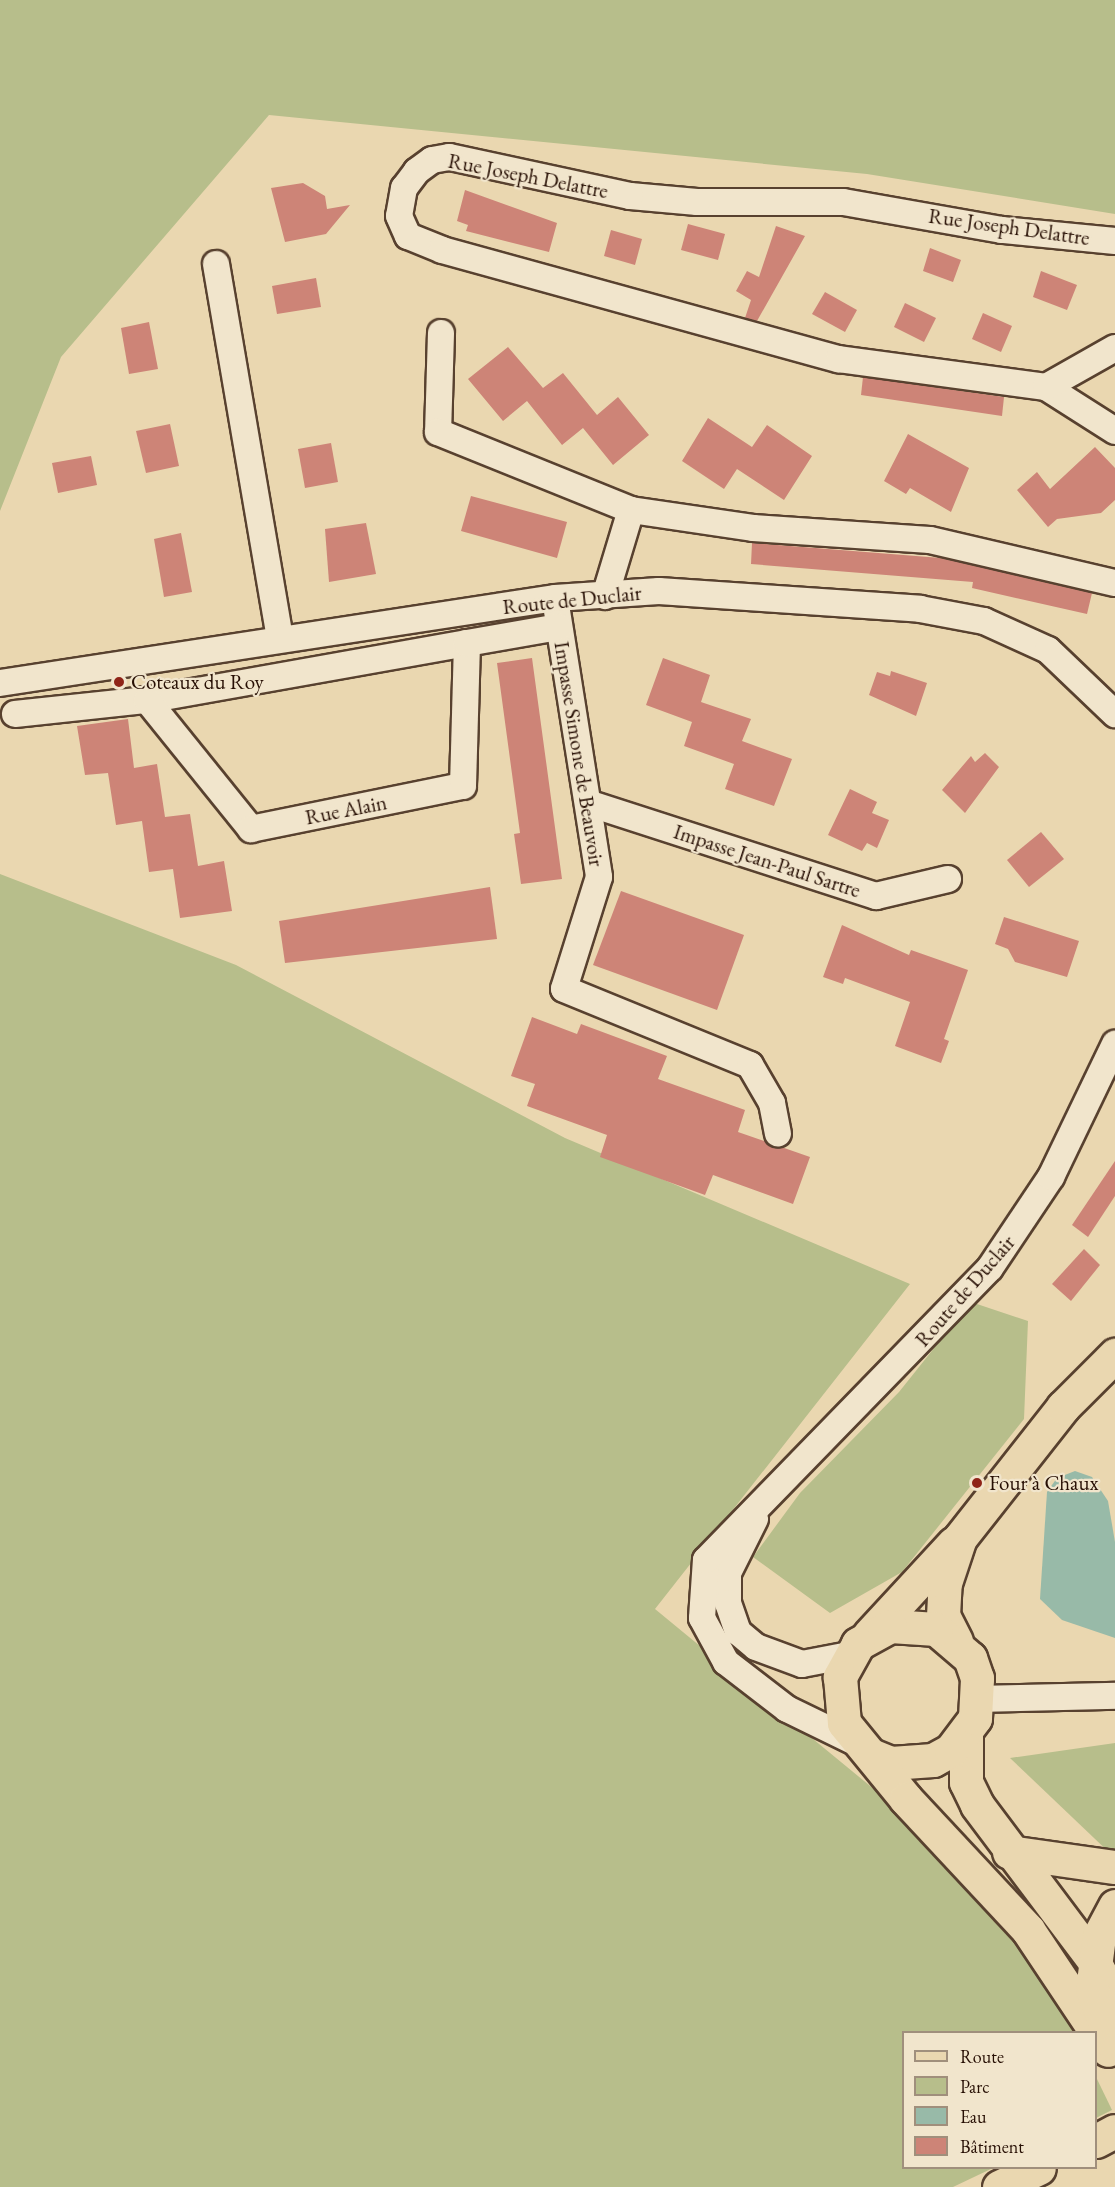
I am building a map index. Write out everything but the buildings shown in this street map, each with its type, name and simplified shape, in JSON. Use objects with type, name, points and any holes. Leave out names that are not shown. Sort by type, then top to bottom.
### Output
[{"type":"main road","points":[[1096,2031],[1028,1930],[864,1749],[838,1700],[859,1645],[960,1538],[1063,1407],[1115,1355]]},
{"type":"main road","points":[[960,1538],[945,1582],[943,1616],[977,1678],[979,1699],[966,1735],[966,1782],[1009,1852],[1094,1961],[1115,2002]]},
{"type":"main road","points":[[859,1645],[913,1623],[956,1641]]},
{"type":"main road","points":[[864,1749],[902,1764],[933,1760],[966,1735]]},
{"type":"main road","points":[[1009,1852],[1115,1867]]},
{"type":"main road","points":[[1115,1906],[1099,1936],[1092,1990],[1115,2048]]},
{"type":"main road","points":[[1097,2033],[1115,2060]]},
{"type":"main road","points":[[1097,2139],[1115,2131]]},
{"type":"main road","points":[[999,2187],[1038,2169]]},
{"type":"street","name":"Rue Joseph Delattre","points":[[1115,241],[1002,230],[843,201],[697,202],[630,196],[449,158],[432,160],[404,188],[399,216],[408,236],[442,250],[839,359],[1046,387],[1115,430]]},
{"type":"street","points":[[216,264],[280,639]]},
{"type":"street","points":[[441,333],[438,432],[631,510],[753,528],[930,540],[1115,583]]},
{"type":"street","points":[[1046,387],[1115,348]]},
{"type":"street","points":[[605,596],[631,510]]},
{"type":"street","name":"Route de Duclair","points":[[12,681],[555,598],[659,591],[955,614],[1020,634],[1048,650],[1115,714]]},
{"type":"street","name":"Impasse Simone de Beauvoir","points":[[555,598],[599,877],[564,989],[750,1065],[772,1103],[778,1133]]},
{"type":"street","points":[[12,681],[8,716],[147,700],[559,627]]},
{"type":"street","name":"Rue Alain","points":[[147,700],[251,829],[463,786],[467,643]]},
{"type":"street","name":"Impasse Jean-Paul Sartre","points":[[588,803],[876,896],[948,879]]},
{"type":"street","name":"Route de Duclair","points":[[864,1749],[757,1689],[708,1638],[700,1598],[706,1560],[723,1537],[765,1503],[990,1268],[1051,1177],[1115,1044]]},
{"type":"street","name":"Route de Duclair","points":[[765,1503],[738,1544],[728,1573],[728,1603],[738,1632],[756,1647],[802,1664],[859,1645]]},
{"type":"street","points":[[979,1699],[1115,1696]]},
{"type":"green space","points":[[0,0],[1115,0],[1115,214],[867,174],[269,115],[61,357],[0,511]]},
{"type":"green space","points":[[0,874],[236,965],[565,1138],[910,1284],[655,1609],[937,1841],[1040,1967],[1072,2031],[902,2031],[902,2169],[991,2169],[953,2187],[0,2187]]},
{"type":"green space","points":[[971,1302],[1028,1321],[1024,1419],[902,1572],[830,1613],[753,1557],[800,1493],[899,1392]]},
{"type":"green space","points":[[1115,1743],[1115,1858],[1010,1758]]},
{"type":"green space","points":[[1097,2079],[1112,2110],[1097,2118]]},
{"type":"water","points":[[1075,1471],[1092,1477],[1108,1501],[1115,1542],[1115,1638],[1062,1620],[1040,1599],[1047,1492],[1057,1478]]},
{"type":"place","name":"Coteaux du Roy","points":[[119,682]]},
{"type":"place","name":"Four à Chaux","points":[[977,1483]]}]
